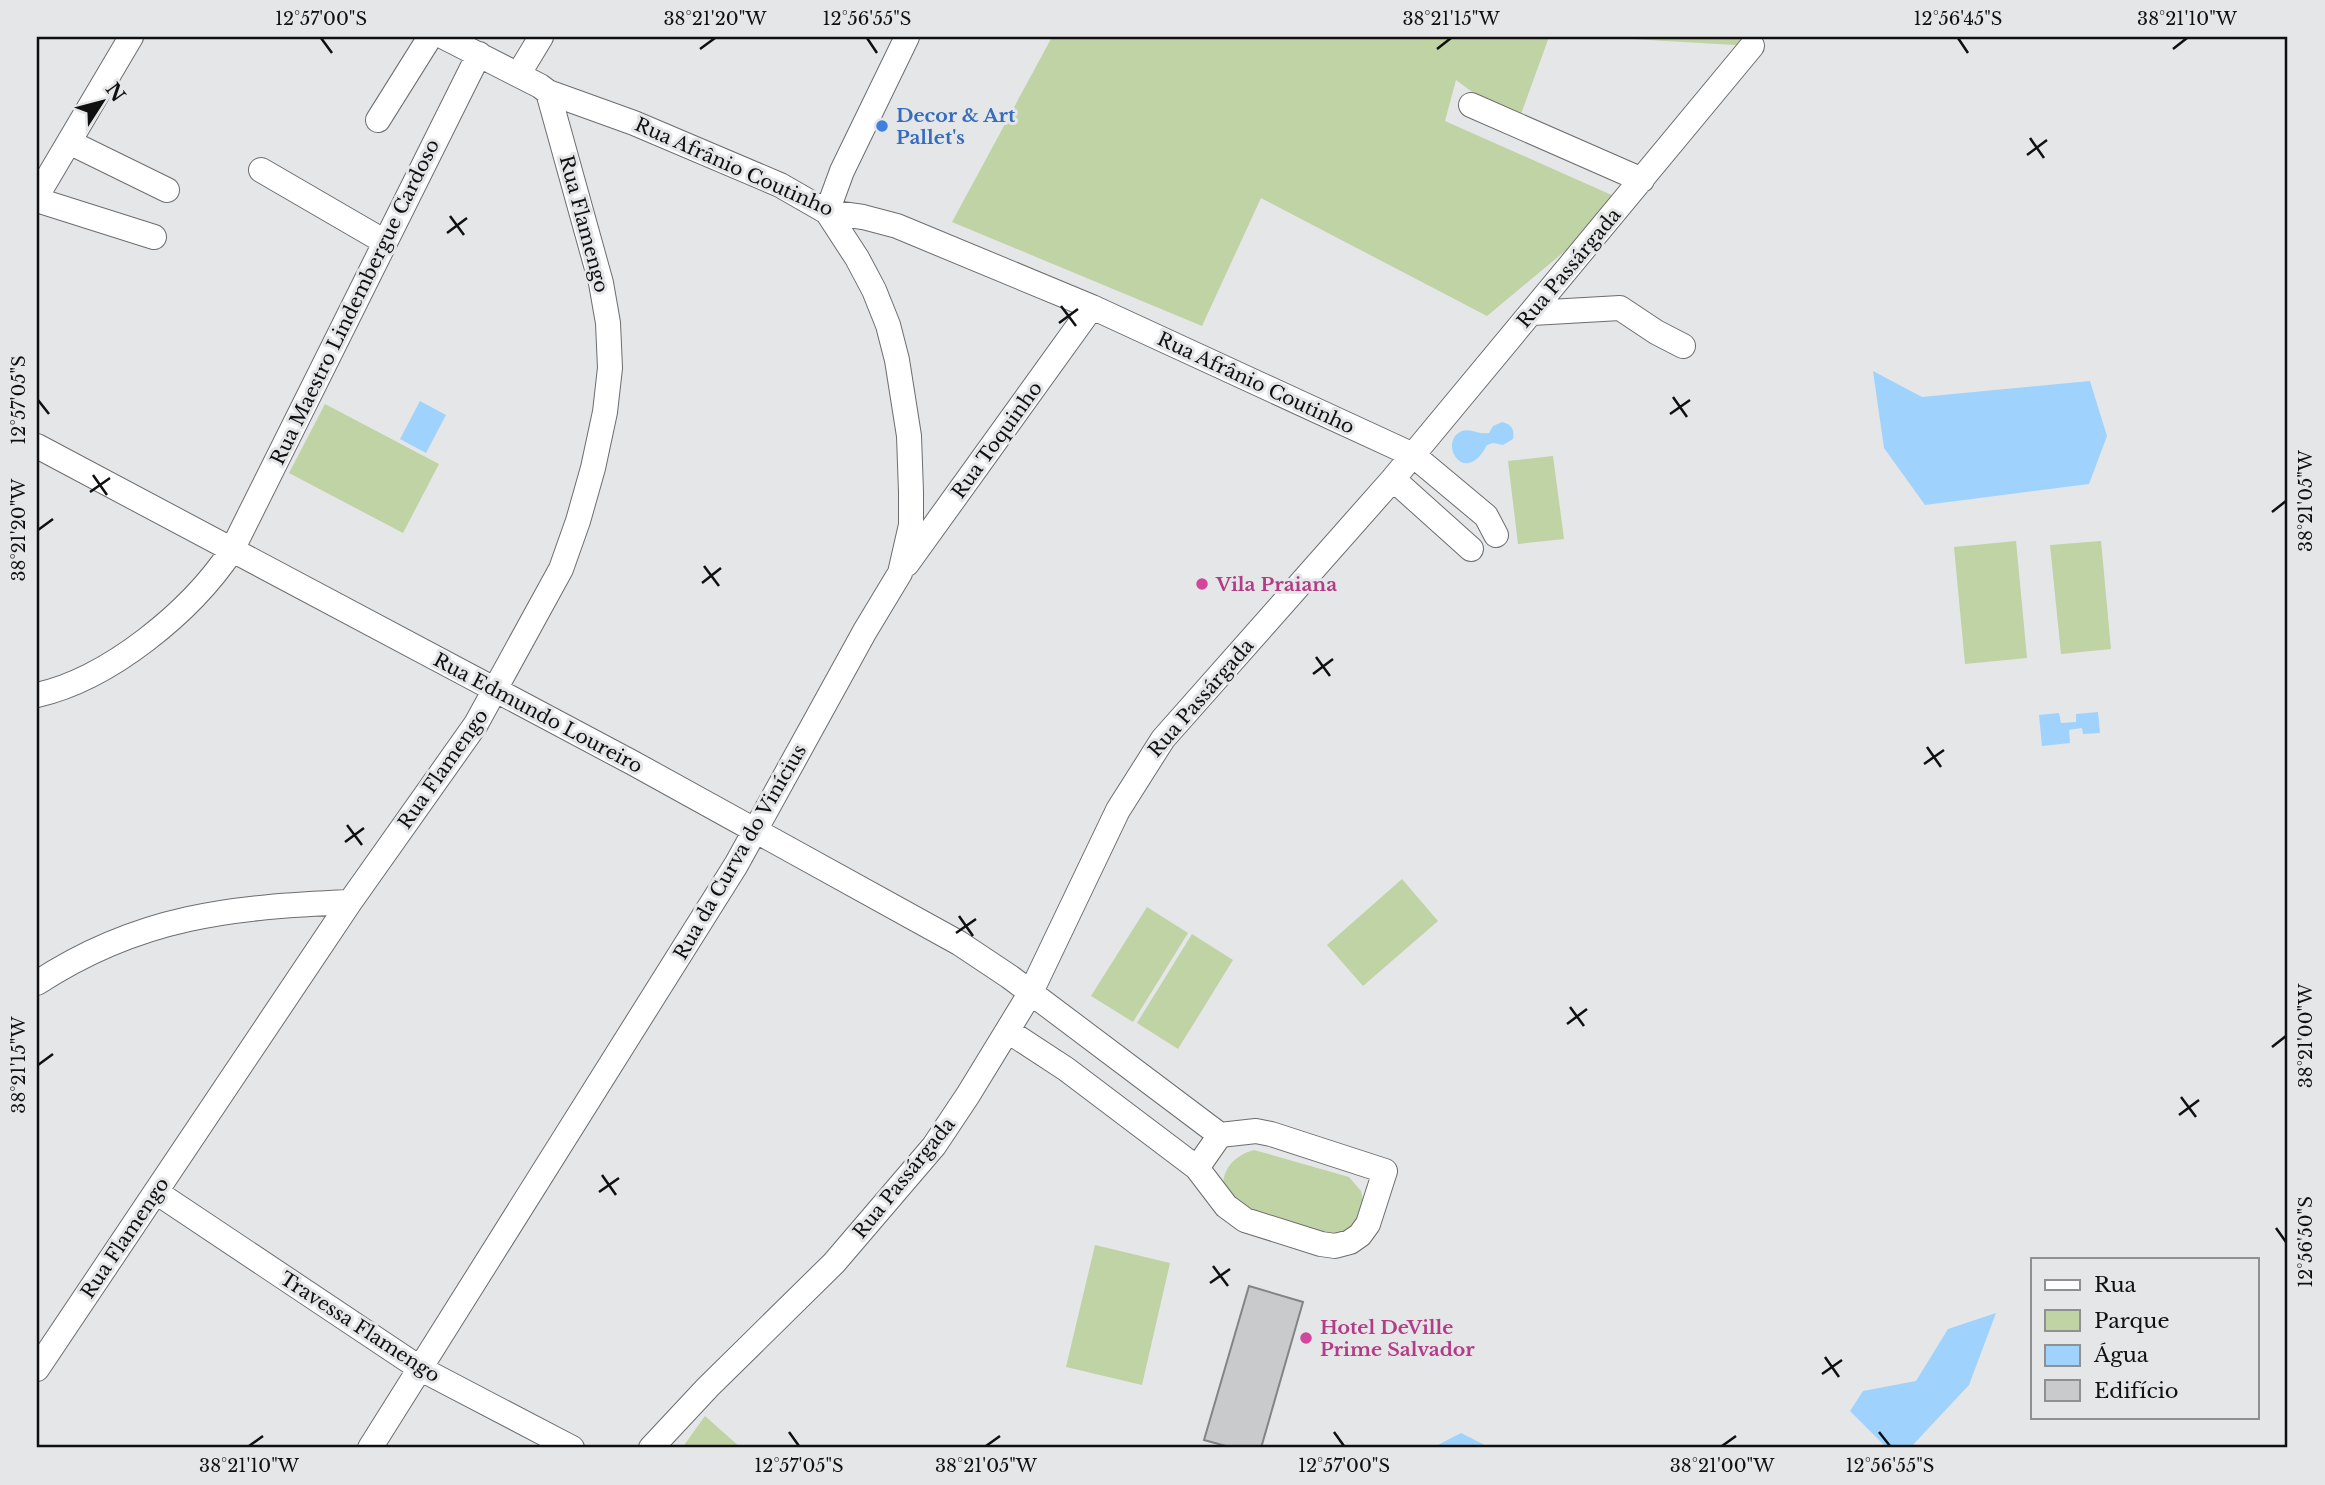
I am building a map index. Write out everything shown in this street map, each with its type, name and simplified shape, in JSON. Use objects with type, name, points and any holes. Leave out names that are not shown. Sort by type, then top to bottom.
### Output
[{"type":"street","points":[[131,37],[37,198],[154,237]]},
{"type":"street","points":[[378,120],[430,37]]},
{"type":"street","name":"Rua Afrânio Coutinho","points":[[444,37],[548,92],[634,123],[780,185],[827,212],[863,217],[897,226],[1092,307],[1413,456],[1486,516],[1496,535]]},
{"type":"street","points":[[518,75],[541,37]]},
{"type":"street","points":[[827,212],[842,171],[906,37]]},
{"type":"street","name":"Rua Passárgada","points":[[651,1448],[708,1387],[834,1263],[934,1146],[1031,992],[1118,810],[1149,758],[1187,709],[1296,591],[1413,456],[1752,46]]},
{"type":"street","name":"Rua Maestro Lindembergue Cardoso","points":[[37,695],[99,673],[124,657],[204,587],[232,550],[479,54]]},
{"type":"street","name":"Rua Flamengo","points":[[37,1369],[350,902],[476,724],[561,569],[579,521],[606,412],[610,368],[608,323],[601,284],[548,92]]},
{"type":"street","points":[[1471,105],[1642,180]]},
{"type":"street","points":[[69,142],[167,190]]},
{"type":"street","points":[[261,170],[386,242]]},
{"type":"street","name":"Rua da Curva do Vinícius","points":[[370,1448],[755,832],[865,631],[901,573],[911,525],[911,492],[909,436],[897,360],[888,325],[874,290],[827,212]]},
{"type":"street","points":[[1603,291],[1630,295],[1664,322],[1683,346],[1620,308],[1540,304],[1603,291]]},
{"type":"street","name":"Rua Toquinho","points":[[901,573],[1092,307]]},
{"type":"street","name":"Rua Edmundo Loureiro","points":[[37,446],[496,690],[959,943],[1031,992],[1220,1135]]},
{"type":"street","points":[[1393,479],[1471,549]]},
{"type":"street","points":[[37,983],[100,948],[137,932],[175,922],[244,909],[350,902]]},
{"type":"street","points":[[1008,1031],[1066,1069],[1197,1168],[1226,1206],[1245,1220],[1321,1244],[1335,1246],[1350,1242],[1360,1235],[1368,1224],[1385,1171],[1270,1134],[1241,1131],[1220,1135],[1197,1168]]},
{"type":"street","name":"Travessa Flamengo","points":[[156,1192],[421,1369],[572,1448]]},
{"type":"green space","points":[[1052,37],[1549,37],[1517,125],[1456,80],[1445,121],[1625,201],[1487,316],[1261,198],[1202,326],[952,222]]},
{"type":"green space","points":[[1627,37],[1760,37],[1752,46]]},
{"type":"green space","points":[[325,404],[439,464],[403,533],[289,473]]},
{"type":"green space","points":[[1553,456],[1564,539],[1518,544],[1508,461]]},
{"type":"green space","points":[[2016,541],[2027,658],[1965,664],[1954,547]]},
{"type":"green space","points":[[2101,541],[2111,649],[2061,654],[2050,545]]},
{"type":"green space","points":[[1402,879],[1438,921],[1363,986],[1327,945]]},
{"type":"green space","points":[[1147,907],[1188,933],[1133,1022],[1091,996]]},
{"type":"green space","points":[[1192,934],[1233,960],[1178,1049],[1137,1023]]},
{"type":"green space","points":[[1254,1150],[1349,1177],[1361,1191],[1364,1204],[1349,1238],[1239,1214],[1225,1194],[1224,1176],[1230,1164]]},
{"type":"green space","points":[[1095,1245],[1170,1263],[1142,1385],[1066,1367]]},
{"type":"green space","points":[[705,1416],[741,1448],[682,1448]]},
{"type":"water","points":[[1873,371],[1922,397],[2090,381],[2107,436],[2089,484],[1925,505],[1884,448]]},
{"type":"water","points":[[420,401],[446,415],[426,453],[400,439]]},
{"type":"water","points":[[1502,422],[1512,428],[1513,439],[1503,445],[1487,445],[1470,463],[1462,463],[1456,458],[1452,444],[1455,436],[1465,430],[1489,433],[1493,426]]},
{"type":"water","points":[[2098,712],[2100,733],[2083,734],[2082,728],[2069,730],[2070,743],[2042,746],[2039,715],[2059,713],[2061,723],[2076,722],[2076,714]]},
{"type":"water","points":[[1996,1313],[1969,1385],[1910,1448],[1887,1448],[1850,1411],[1863,1391],[1916,1381],[1948,1329]]},
{"type":"water","points":[[1461,1433],[1483,1444],[1485,1448],[1432,1448]]},
{"type":"building","points":[[1249,1286],[1303,1302],[1261,1448],[1233,1448],[1204,1440]]},
{"type":"place","name":"Decor & Art Pallet's","points":[[882,126]]},
{"type":"place","name":"Vila Praiana","points":[[1202,584]]},
{"type":"place","name":"Hotel DeVille Prime Salvador","points":[[1306,1338]]}]
